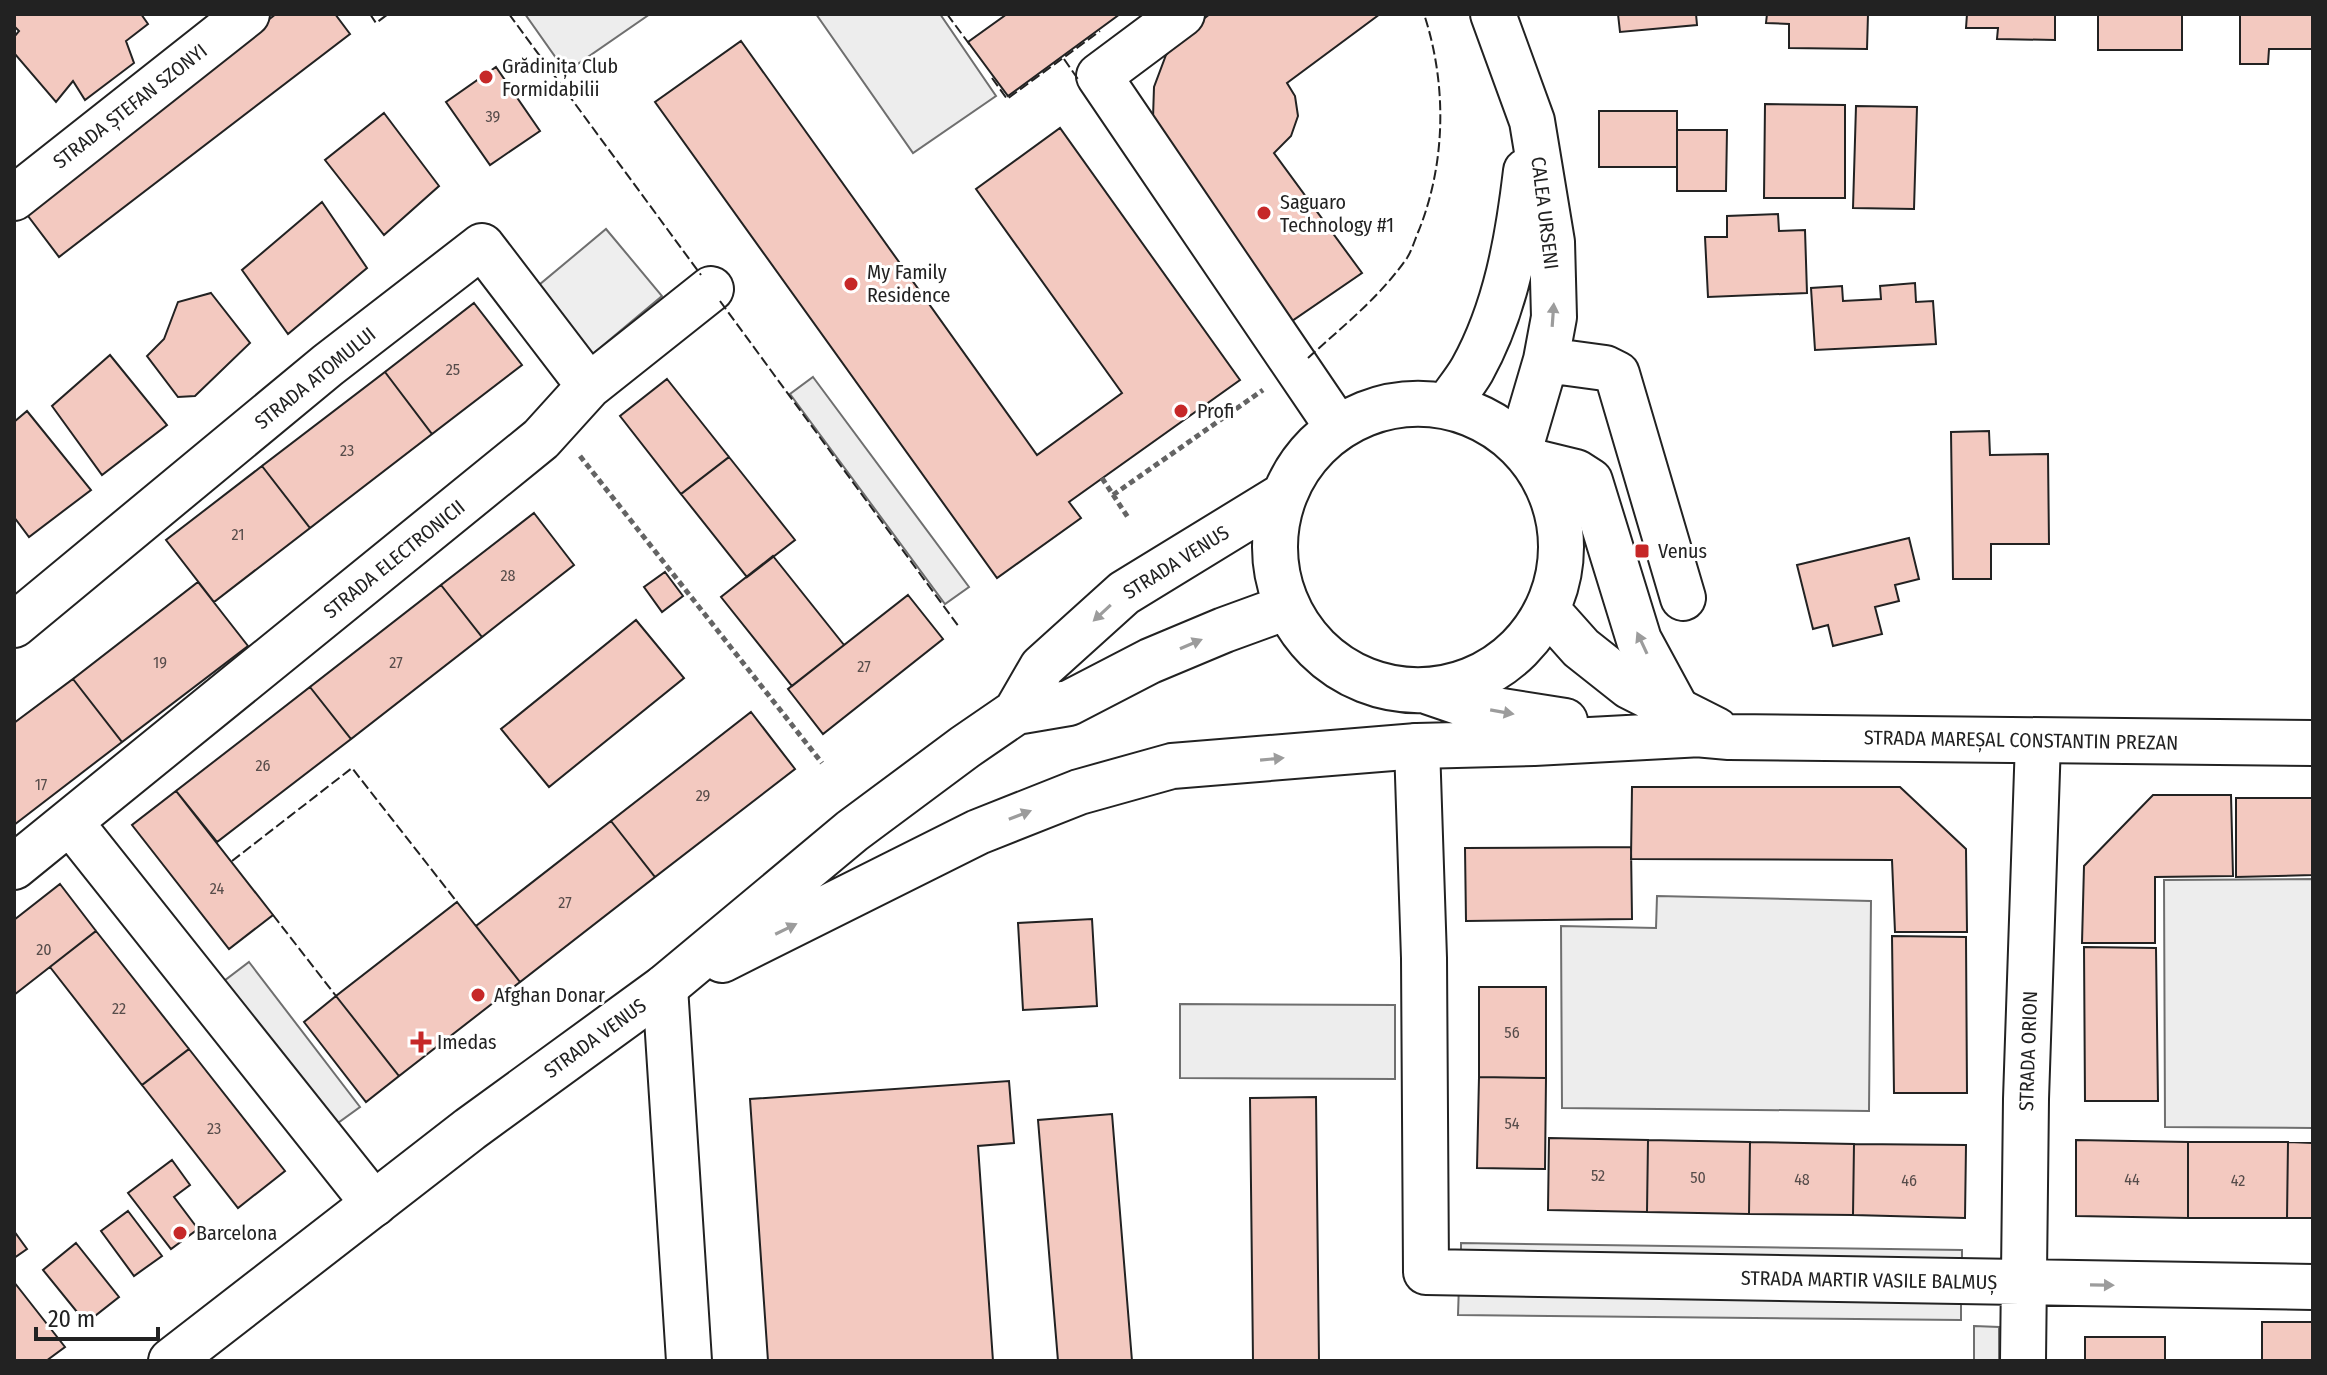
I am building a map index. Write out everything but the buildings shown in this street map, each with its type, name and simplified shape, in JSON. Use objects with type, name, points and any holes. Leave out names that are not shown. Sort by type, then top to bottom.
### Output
[{"type":"main road","name":"STRADA ȘTEFAN SZONYI","points":[[14,198],[247,14]]},
{"type":"main road","points":[[1182,14],[1099,76],[1338,428]]},
{"type":"main road","name":"CALEA URSENI","points":[[1493,14],[1532,121],[1552,242],[1554,317],[1528,453]]},
{"type":"main road","name":"CALEA URSENI","points":[[1447,406],[1472,370],[1501,302],[1518,236],[1532,121]]},
{"type":"main road","name":"STRADA ATOMULUI","points":[[14,625],[328,365],[482,246],[589,386]]},
{"type":"main road","name":"STRADA ELECTRONICII","points":[[14,867],[529,450],[589,386],[711,289]]},
{"type":"main road","points":[[1546,360],[1605,368],[1617,374],[1683,598]]},
{"type":"main road","points":[[1390,406],[1447,406],[1474,414],[1499,427],[1528,453],[1558,509],[1563,560],[1548,611],[1518,652],[1476,679],[1427,691],[1384,687],[1344,670],[1311,643],[1287,607],[1276,570],[1275,532],[1284,495],[1298,468],[1316,445],[1338,428],[1390,406]]},
{"type":"main road","points":[[1528,453],[1576,472],[1590,481],[1639,640],[1703,728]]},
{"type":"main road","name":"STRADA VENUS","points":[[1016,712],[1042,667],[1124,593],[1284,495]]},
{"type":"main road","name":"STRADA VENUS","points":[[171,1361],[470,1129],[665,987],[852,831],[1016,712],[1069,703],[1150,661],[1287,607]]},
{"type":"main road","name":"STRADA MAREȘAL CONSTANTIN PREZAN","points":[[1548,611],[1603,668],[1703,728]]},
{"type":"main road","name":"STRADA MAREȘAL CONSTANTIN PREZAN","points":[[1427,691],[1470,706],[1543,719],[2038,741],[2313,743]]},
{"type":"main road","points":[[689,1361],[665,987],[978,832],[1079,792],[1172,766],[1417,746],[1534,743],[1703,728]]},
{"type":"main road","name":"STRADA ORION","points":[[2023,1361],[2027,1084],[2038,741]]},
{"type":"main road","name":"STRADA MARTIR VASILE BALMUȘ","points":[[1417,746],[1424,958],[1426,1272],[2313,1287]]},
{"type":"main road","points":[[70,822],[374,1204]]},
{"type":"path","points":[[1113,495],[1272,384]]},
{"type":"path","points":[[555,424],[822,763]]},
{"type":"path","points":[[1102,478],[1129,519]]},
{"type":"shaded area","points":[[525,14],[650,14],[566,72]]},
{"type":"shaded area","points":[[816,14],[940,14],[996,96],[913,153]]},
{"type":"shaded area","points":[[606,229],[662,296],[589,357],[533,290]]},
{"type":"shaded area","points":[[813,377],[969,587],[945,604],[790,394]]},
{"type":"shaded area","points":[[2313,879],[2313,1128],[2165,1127],[2164,880]]},
{"type":"shaded area","points":[[1657,896],[1871,901],[1869,1111],[1562,1108],[1561,926],[1656,928]]},
{"type":"shaded area","points":[[249,962],[360,1107],[335,1125],[224,981]]},
{"type":"shaded area","points":[[1180,1004],[1395,1005],[1395,1079],[1180,1078]]},
{"type":"shaded area","points":[[1461,1243],[1962,1250],[1962,1266],[1461,1259]]},
{"type":"shaded area","points":[[1459,1284],[1961,1289],[1961,1320],[1458,1315]]},
{"type":"shaded area","points":[[1974,1326],[1999,1327],[1999,1361],[1974,1361]]},
{"type":"fence","points":[[370,14],[376,23],[388,14]]},
{"type":"fence","points":[[509,14],[701,275]]},
{"type":"fence","points":[[947,14],[970,45]]},
{"type":"fence","points":[[1308,358],[1385,286],[1407,258],[1428,204],[1439,150],[1440,95],[1424,14]]},
{"type":"fence","points":[[992,78],[1007,99],[1100,31]]},
{"type":"fence","points":[[1064,59],[1080,82]]},
{"type":"fence","points":[[720,301],[959,627]]},
{"type":"fence","points":[[232,861],[352,768],[457,902]]},
{"type":"fence","points":[[273,915],[336,996]]},
{"type":"place","name":"Grădinița Club Formidabilii","points":[[486,77]]},
{"type":"place","name":"Saguaro Technology #1","points":[[1264,213]]},
{"type":"place","name":"My Family Residence","points":[[851,284]]},
{"type":"place","name":"Profi","points":[[1181,411]]},
{"type":"place","name":"Venus","points":[[1642,551]]},
{"type":"place","name":"Afghan Donar","points":[[478,995]]},
{"type":"place","name":"Imedas","points":[[421,1042]]},
{"type":"place","name":"Barcelona","points":[[180,1233]]}]
